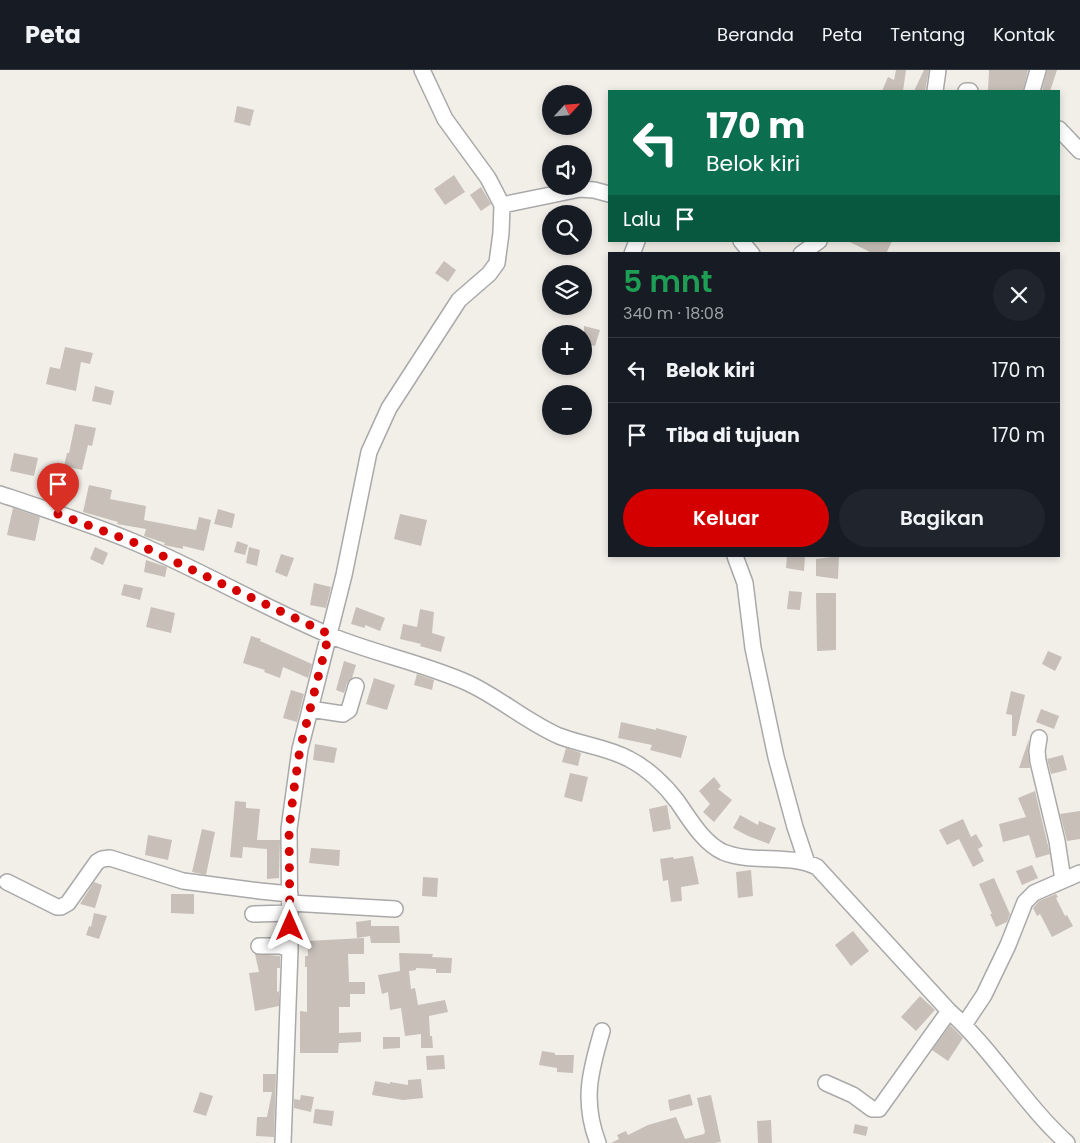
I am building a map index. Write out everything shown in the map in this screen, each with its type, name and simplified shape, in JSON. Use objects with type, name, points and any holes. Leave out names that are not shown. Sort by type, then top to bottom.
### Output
[{"type":"street","points":[[283,1143],[290,950],[289,829],[300,749],[356,526],[369,452],[389,408],[459,300],[489,274],[497,263],[501,233],[502,205],[488,178],[445,119],[422,70]]},
{"type":"street","points":[[935,90],[938,70]]},
{"type":"street","points":[[1032,90],[1038,70]]},
{"type":"street","points":[[1060,130],[1080,151]]},
{"type":"street","points":[[502,205],[580,189],[608,194]]},
{"type":"street","points":[[742,242],[750,252]]},
{"type":"street","points":[[803,252],[818,242]]},
{"type":"street","points":[[0,494],[133,542],[364,649],[442,671],[471,685],[558,735],[633,760],[668,790],[703,835],[725,853],[807,863],[818,867],[948,1011],[964,1025],[1018,1091],[1068,1143]]},
{"type":"street","points":[[735,557],[744,584],[754,648],[774,749],[795,827],[807,863]]},
{"type":"street","points":[[310,709],[343,714],[349,710],[356,686]]},
{"type":"street","points":[[1039,738],[1038,761],[1057,841],[1062,880]]},
{"type":"street","points":[[8,882],[57,907],[62,907],[68,903],[94,864],[102,858],[110,858],[183,880],[260,891],[290,903],[395,909]]},
{"type":"street","points":[[964,1025],[984,995],[1008,945],[1025,902],[1034,893],[1080,872]]},
{"type":"street","points":[[254,914],[290,903]]},
{"type":"street","points":[[259,946],[281,946],[290,950]]},
{"type":"street","points":[[826,1083],[853,1095],[872,1109],[879,1108],[948,1011]]},
{"type":"street","points":[[598,1143],[590,1118],[588,1102],[590,1082],[602,1031]]},
{"type":"building","points":[[896,70],[906,70],[903,90],[882,90],[888,77],[894,80]]},
{"type":"building","points":[[924,70],[929,70],[925,90],[914,90]]},
{"type":"building","points":[[989,70],[1028,70],[1023,90],[988,90]]},
{"type":"building","points":[[1047,70],[1057,70],[1050,90],[1042,90]]},
{"type":"building","points":[[237,106],[254,110],[250,126],[234,122]]},
{"type":"building","points":[[454,175],[465,192],[445,205],[434,189]]},
{"type":"building","points":[[481,187],[491,204],[481,211],[470,195]]},
{"type":"building","points":[[850,242],[892,242],[887,252],[870,252]]},
{"type":"building","points":[[444,261],[456,270],[448,282],[435,273]]},
{"type":"building","points":[[592,328],[600,330],[595,346],[592,345]]},
{"type":"building","points":[[65,347],[93,353],[90,364],[81,362],[76,391],[46,384],[50,367],[60,369]]},
{"type":"building","points":[[95,386],[114,391],[111,405],[92,401]]},
{"type":"building","points":[[75,424],[96,428],[92,446],[88,445],[82,470],[64,466],[67,453],[69,453]]},
{"type":"building","points":[[14,453],[38,458],[34,476],[10,471]]},
{"type":"building","points":[[89,485],[112,490],[110,499],[146,506],[144,520],[196,530],[199,517],[211,520],[204,551],[183,546],[183,549],[164,545],[165,543],[144,536],[146,529],[117,524],[118,522],[83,512]]},
{"type":"building","points":[[13,508],[40,517],[35,541],[7,535]]},
{"type":"building","points":[[218,509],[235,514],[232,528],[214,524]]},
{"type":"building","points":[[400,514],[427,520],[421,546],[394,539]]},
{"type":"building","points":[[237,541],[248,545],[245,555],[234,552]]},
{"type":"building","points":[[95,547],[108,553],[103,565],[90,559]]},
{"type":"building","points":[[249,547],[260,550],[257,566],[246,563]]},
{"type":"building","points":[[281,554],[294,558],[287,577],[275,572]]},
{"type":"building","points":[[787,557],[805,557],[804,571],[786,568]]},
{"type":"building","points":[[839,557],[838,579],[816,576],[816,559]]},
{"type":"building","points":[[146,560],[167,567],[165,577],[144,572]]},
{"type":"building","points":[[314,583],[331,587],[326,608],[310,605]]},
{"type":"building","points":[[124,584],[143,588],[140,600],[121,595]]},
{"type":"building","points":[[789,591],[802,592],[800,610],[787,609]]},
{"type":"building","points":[[816,593],[836,593],[836,650],[817,651]]},
{"type":"building","points":[[151,607],[175,613],[171,633],[146,627]]},
{"type":"building","points":[[356,607],[385,618],[380,631],[365,625],[365,628],[351,624]]},
{"type":"building","points":[[420,609],[434,612],[432,633],[445,637],[441,652],[420,646],[421,644],[400,639],[403,624],[417,627]]},
{"type":"building","points":[[251,636],[312,664],[308,678],[283,667],[280,678],[264,672],[265,670],[243,663]]},
{"type":"building","points":[[1048,651],[1062,657],[1055,671],[1042,664]]},
{"type":"building","points":[[344,661],[356,665],[344,693],[336,690]]},
{"type":"building","points":[[417,674],[434,680],[432,690],[414,685]]},
{"type":"building","points":[[374,678],[395,685],[387,710],[366,704]]},
{"type":"building","points":[[291,690],[304,694],[297,722],[283,718]]},
{"type":"building","points":[[1011,691],[1025,695],[1016,736],[1012,736],[1012,715],[1006,714]]},
{"type":"building","points":[[1041,709],[1059,716],[1054,729],[1036,722]]},
{"type":"building","points":[[621,722],[687,736],[681,758],[650,750],[652,745],[618,738]]},
{"type":"building","points":[[1029,739],[1030,768],[1019,768]]},
{"type":"building","points":[[315,744],[337,748],[334,763],[313,760]]},
{"type":"building","points":[[566,748],[581,753],[578,766],[562,762]]},
{"type":"building","points":[[1063,755],[1067,770],[1051,774],[1047,759]]},
{"type":"building","points":[[570,773],[588,777],[582,802],[564,797]]},
{"type":"building","points":[[714,777],[721,786],[718,789],[732,800],[714,822],[703,812],[710,804],[699,791]]},
{"type":"building","points":[[1035,791],[1050,854],[1036,858],[1029,835],[1003,842],[999,824],[1026,817],[1018,798]]},
{"type":"building","points":[[235,801],[246,802],[246,808],[260,809],[257,840],[280,840],[279,878],[267,879],[267,849],[243,847],[242,858],[230,857]]},
{"type":"building","points":[[667,805],[671,829],[653,832],[649,809]]},
{"type":"building","points":[[1080,811],[1080,839],[1067,841],[1060,814]]},
{"type":"building","points":[[740,815],[758,825],[759,821],[776,828],[769,844],[733,828]]},
{"type":"building","points":[[963,819],[971,837],[976,834],[983,846],[978,849],[984,861],[973,867],[959,839],[947,845],[939,830]]},
{"type":"building","points":[[202,829],[215,832],[206,875],[192,872]]},
{"type":"building","points":[[148,835],[172,840],[168,860],[145,855]]},
{"type":"building","points":[[311,848],[340,850],[339,866],[309,863]]},
{"type":"building","points":[[693,856],[699,884],[681,887],[682,901],[671,902],[668,880],[663,881],[660,859]]},
{"type":"building","points":[[1032,865],[1038,878],[1022,885],[1016,871]]},
{"type":"building","points":[[751,870],[753,896],[738,898],[736,872]]},
{"type":"building","points":[[423,877],[438,878],[437,897],[422,896]]},
{"type":"building","points":[[994,878],[1010,914],[1007,922],[996,927],[979,884]]},
{"type":"building","points":[[94,882],[102,885],[95,908],[80,904]]},
{"type":"building","points":[[171,894],[194,894],[194,914],[171,913]]},
{"type":"building","points":[[1056,894],[1058,897],[1056,898],[1065,916],[1067,915],[1073,926],[1052,937],[1040,914],[1037,916],[1033,908],[1039,901]]},
{"type":"building","points":[[94,913],[107,916],[99,939],[86,935],[89,926],[91,927]]},
{"type":"building","points":[[371,920],[371,926],[399,926],[400,943],[371,943],[370,936],[357,938],[356,922]]},
{"type":"building","points":[[853,931],[869,951],[851,966],[835,945]]},
{"type":"building","points":[[364,938],[364,954],[348,954],[349,982],[365,982],[365,994],[350,994],[350,1007],[339,1007],[339,1033],[361,1032],[361,1042],[339,1043],[338,1053],[300,1053],[300,1011],[307,1012],[307,967],[305,967],[305,956],[308,956],[307,941]]},
{"type":"building","points":[[399,953],[433,954],[432,957],[452,958],[451,973],[436,973],[436,969],[416,968],[416,970],[409,971],[411,989],[415,988],[418,1005],[445,1000],[448,1012],[429,1016],[433,1048],[421,1048],[421,1034],[405,1036],[401,1008],[390,1010],[388,992],[382,994],[378,975],[400,971]]},
{"type":"building","points":[[255,954],[280,956],[280,968],[277,968],[279,1006],[255,1011],[249,973],[259,972]]},
{"type":"building","points":[[920,996],[935,1010],[916,1031],[901,1017]]},
{"type":"building","points":[[950,1025],[963,1038],[948,1061],[932,1050]]},
{"type":"building","points":[[383,1037],[400,1037],[400,1048],[383,1049]]},
{"type":"building","points":[[542,1051],[555,1053],[555,1055],[574,1055],[573,1073],[557,1072],[557,1068],[539,1065]]},
{"type":"building","points":[[444,1055],[445,1069],[427,1070],[426,1056]]},
{"type":"building","points":[[263,1074],[276,1074],[274,1137],[256,1136],[257,1117],[267,1117],[272,1092],[263,1092]]},
{"type":"building","points":[[421,1079],[423,1098],[403,1100],[372,1095],[375,1081],[408,1085],[408,1080]]},
{"type":"building","points":[[200,1092],[213,1096],[206,1116],[193,1112]]},
{"type":"building","points":[[690,1094],[693,1105],[670,1111],[668,1100]]},
{"type":"building","points":[[301,1095],[314,1097],[311,1112],[294,1108],[294,1099],[300,1100]]},
{"type":"building","points":[[711,1095],[721,1142],[611,1143],[619,1139],[617,1135],[626,1131],[628,1135],[648,1125],[676,1117],[685,1139],[704,1134],[697,1098]]},
{"type":"building","points":[[315,1109],[334,1111],[332,1126],[313,1123]]},
{"type":"building","points":[[771,1120],[772,1143],[758,1143],[757,1121]]},
{"type":"building","points":[[855,1124],[868,1127],[866,1136],[853,1133]]},
{"type":"route","points":[[58,514],[133,542],[302,623],[329,634],[300,749],[294,789],[289,829],[290,926]]}]
